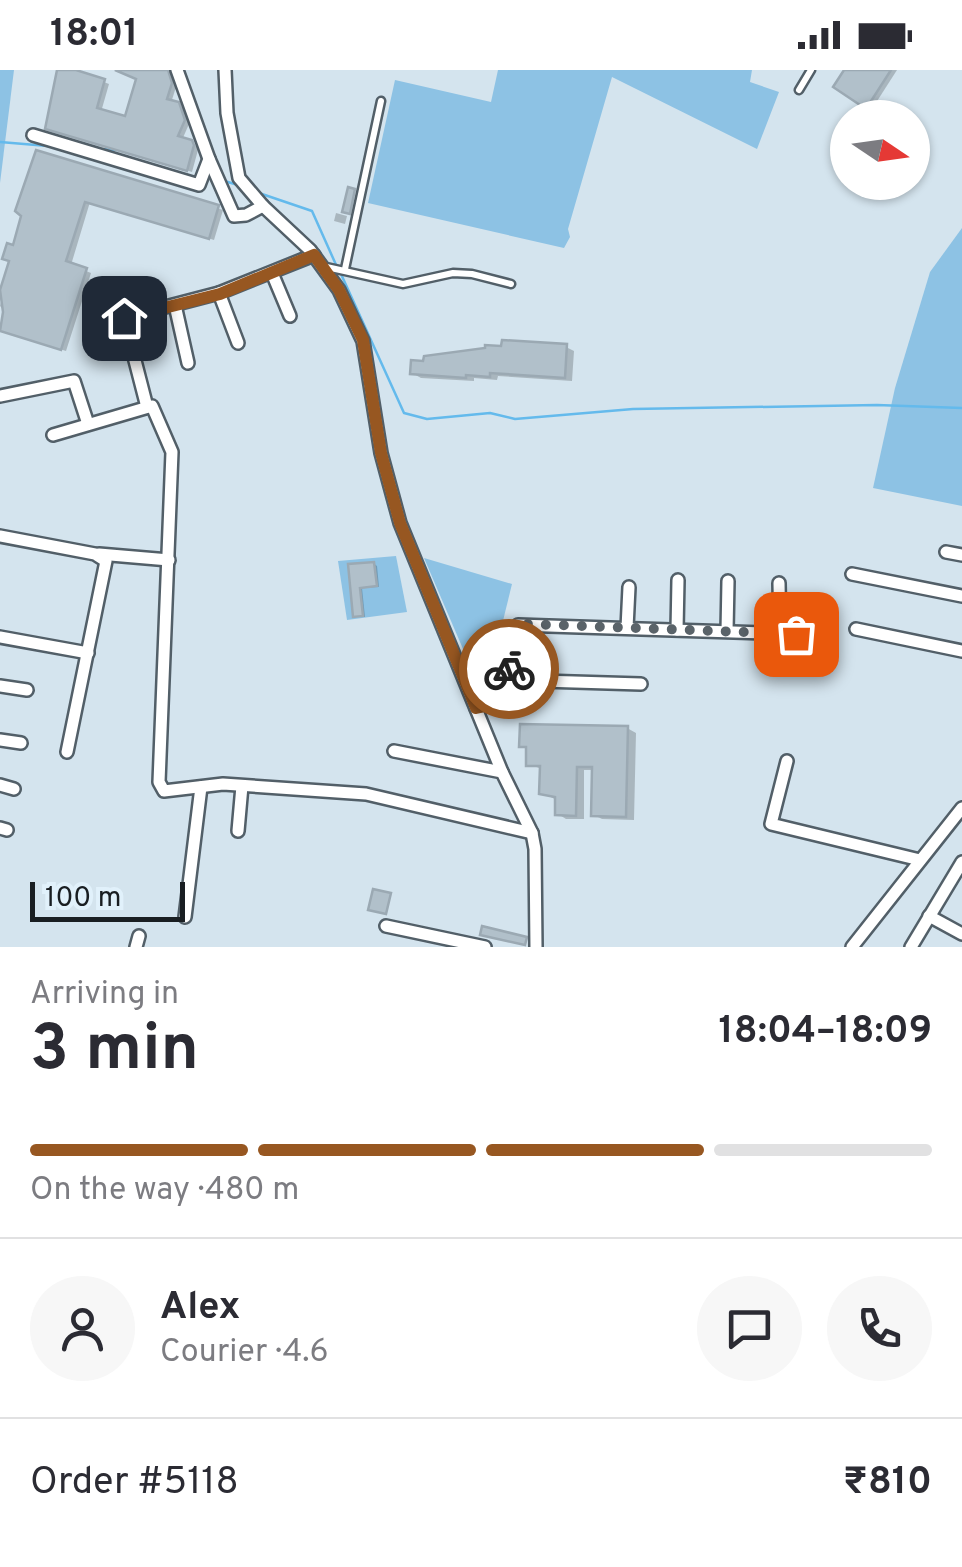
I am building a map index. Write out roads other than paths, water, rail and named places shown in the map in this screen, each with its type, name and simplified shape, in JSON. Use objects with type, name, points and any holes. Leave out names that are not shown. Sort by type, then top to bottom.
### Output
[{"type":"street","points":[[177,70],[234,216],[246,216],[263,206]]},
{"type":"street","points":[[224,70],[239,178],[314,255],[339,290],[363,340],[381,453],[400,523],[502,772],[532,834],[536,947]]},
{"type":"street","points":[[33,135],[200,186],[209,159]]},
{"type":"street","points":[[100,324],[220,294],[314,255]]},
{"type":"street","points":[[272,273],[290,316]]},
{"type":"street","points":[[220,294],[238,342]]},
{"type":"street","points":[[174,305],[188,363]]},
{"type":"street","points":[[124,318],[147,408]]},
{"type":"street","points":[[0,396],[74,381],[88,424]]},
{"type":"street","points":[[53,435],[152,406],[172,452],[159,782],[164,791],[242,786],[366,794],[532,834]]},
{"type":"street","points":[[0,536],[95,554],[169,560]]},
{"type":"street","points":[[946,552],[962,555]]},
{"type":"street","points":[[68,752],[106,561],[95,554]]},
{"type":"street","points":[[852,574],[962,596]]},
{"type":"street","points":[[677,630],[678,580]]},
{"type":"street","points":[[727,632],[728,581]]},
{"type":"street","points":[[779,583],[780,634]]},
{"type":"street","points":[[627,628],[628,586]]},
{"type":"street","points":[[476,708],[500,703],[518,626],[796,634]]},
{"type":"street","points":[[856,629],[962,652]]},
{"type":"street","points":[[0,637],[88,653]]},
{"type":"street","points":[[507,680],[641,684]]},
{"type":"street","points":[[0,686],[27,690]]},
{"type":"street","points":[[0,740],[21,744]]},
{"type":"street","points":[[394,750],[502,772]]},
{"type":"street","points":[[787,761],[772,824],[920,860]]},
{"type":"street","points":[[0,785],[14,789]]},
{"type":"street","points":[[238,831],[242,786]]},
{"type":"street","points":[[185,918],[201,787]]},
{"type":"street","points":[[852,947],[962,808]]},
{"type":"street","points":[[912,947],[962,863]]},
{"type":"street","points":[[929,916],[962,934]]},
{"type":"street","points":[[386,926],[484,947]]},
{"type":"lane","points":[[799,90],[811,70]]},
{"type":"lane","points":[[344,269],[381,101]]},
{"type":"lane","points":[[322,266],[412,283],[453,272],[511,284]]},
{"type":"waterway","points":[[0,142],[48,146]]},
{"type":"waterway","points":[[96,149],[118,150]]},
{"type":"waterway","points":[[221,180],[238,185]]},
{"type":"waterway","points":[[259,193],[312,211],[337,267]]},
{"type":"waterway","points":[[341,274],[404,413],[427,419],[490,413],[515,419],[633,409],[877,405],[962,408]]}]
